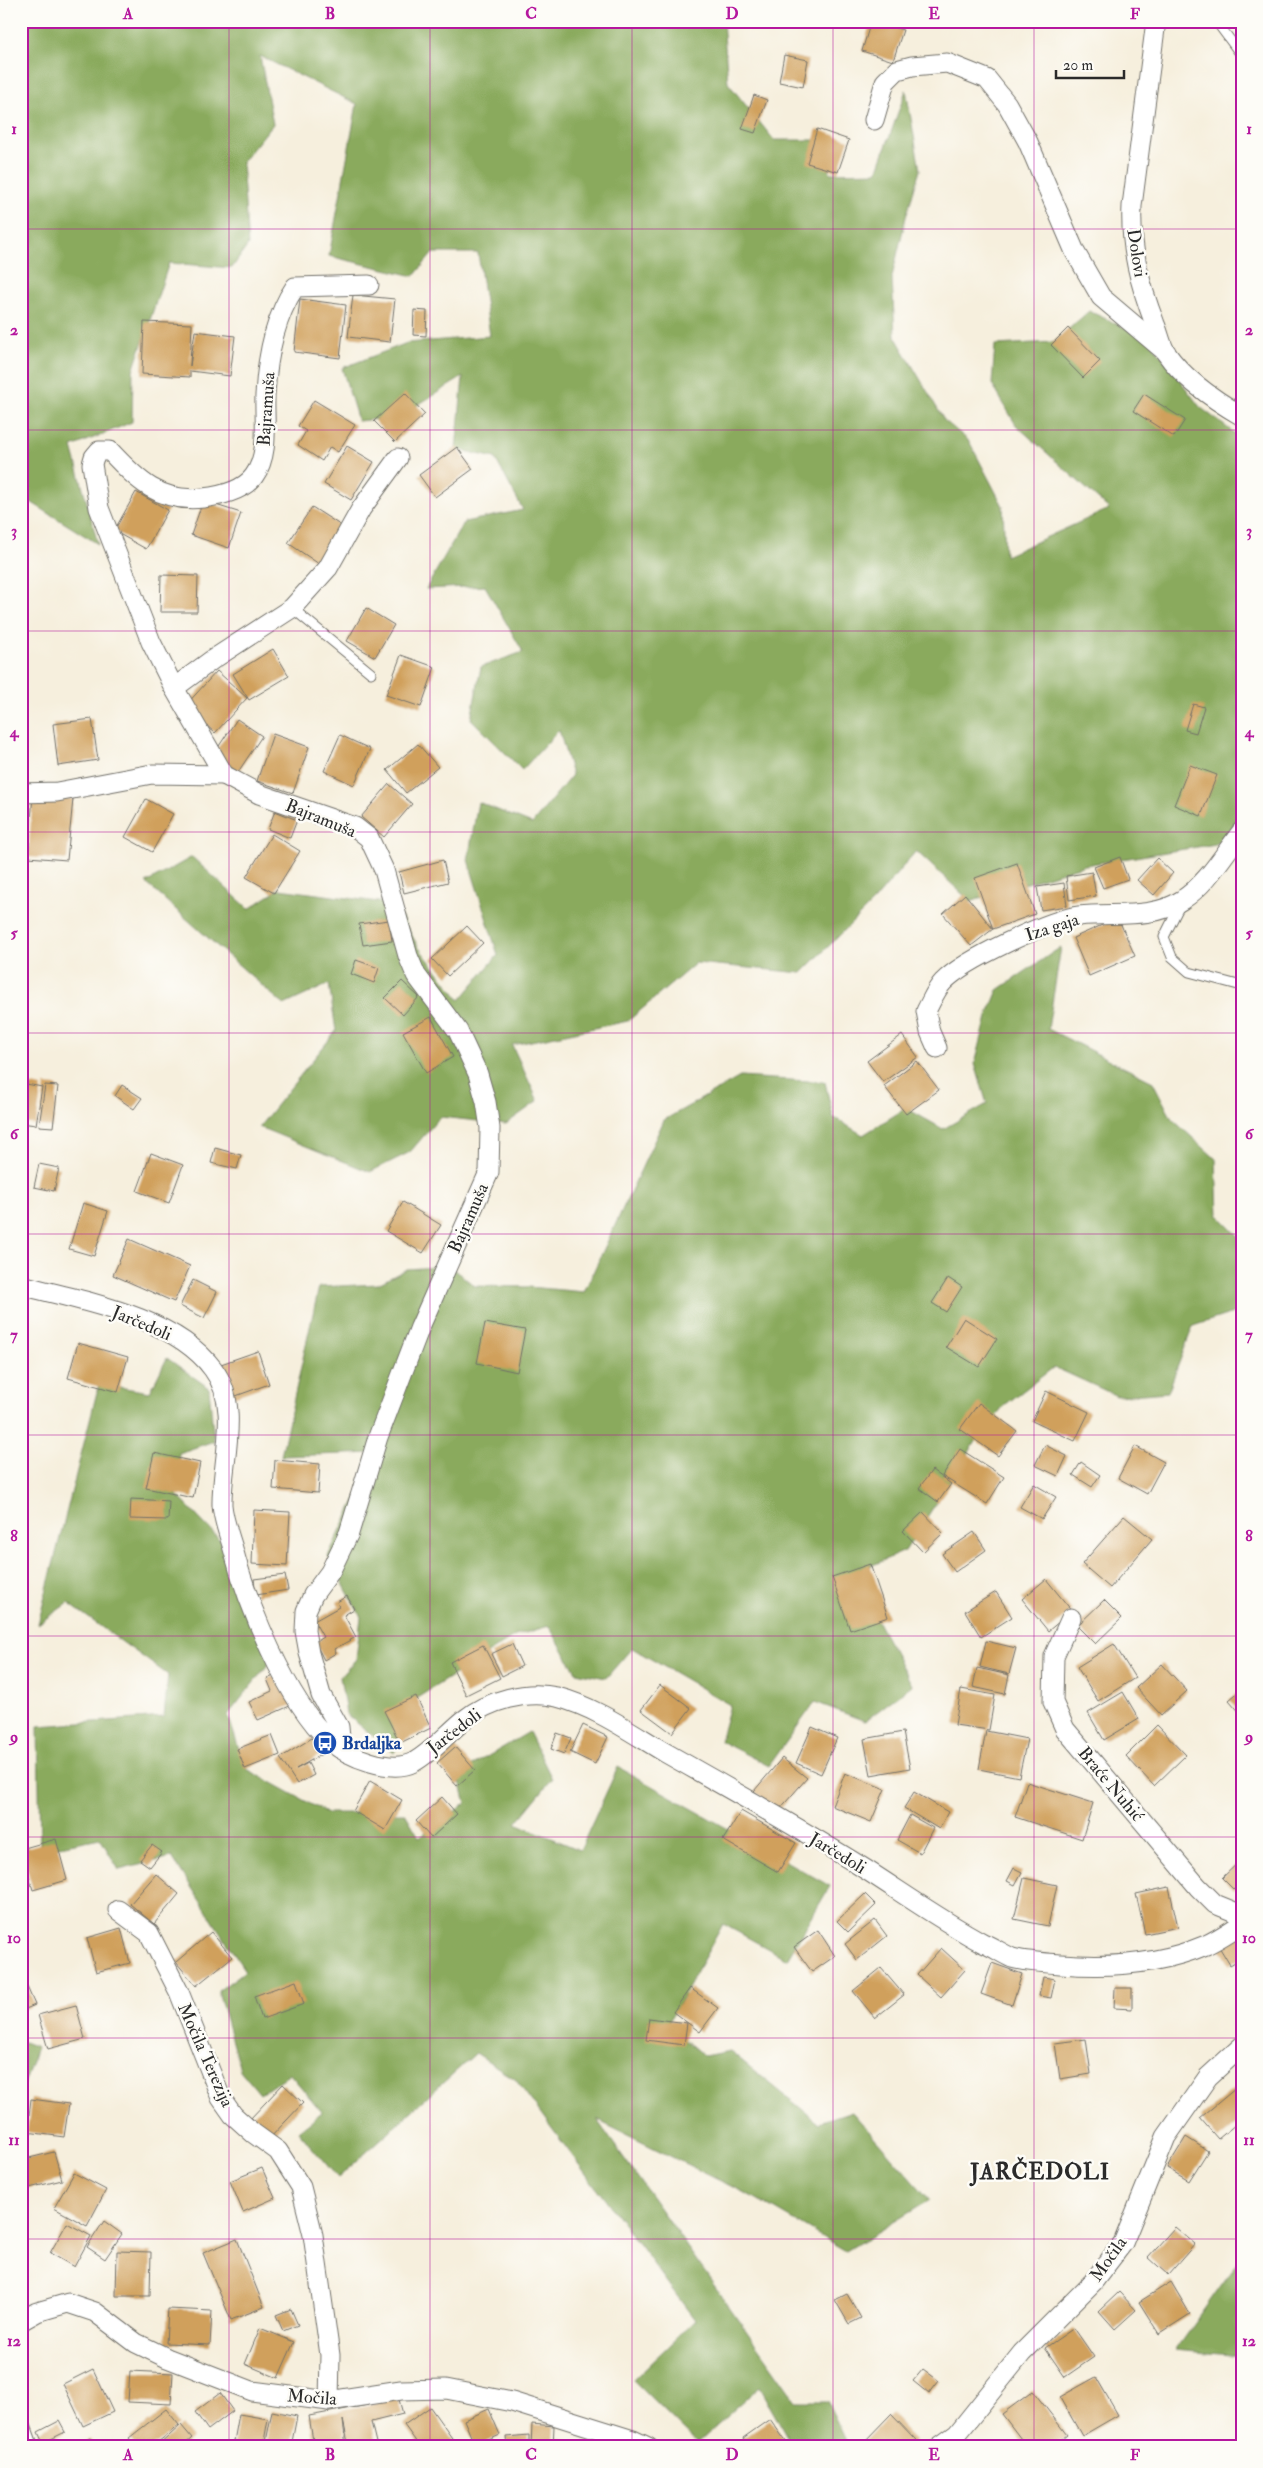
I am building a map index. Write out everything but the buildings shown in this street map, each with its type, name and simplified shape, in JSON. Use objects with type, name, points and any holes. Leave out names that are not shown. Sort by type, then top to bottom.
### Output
[{"type":"street","name":"Dolovi","points":[[1156,21],[1132,206],[1131,234],[1146,299],[1166,352],[1196,384],[1242,416]]},
{"type":"street","points":[[874,120],[885,82],[897,70],[912,66],[948,63],[987,79],[1007,104],[1028,142],[1075,252],[1101,297],[1166,352]]},
{"type":"street","name":"Bajramuša","points":[[224,775],[174,688],[151,642],[100,508],[92,464],[94,457],[99,451],[110,451],[142,483],[160,494],[190,499],[219,496],[235,491],[254,477],[264,454],[265,393],[272,344],[285,302],[295,287],[369,285]]},
{"type":"street","points":[[174,688],[212,660],[292,608],[328,568],[361,509],[398,458]]},
{"type":"street","name":"Bajramuša","points":[[21,793],[57,792],[152,774],[224,775],[259,794],[355,827],[369,838],[384,870],[408,956],[416,975],[458,1031],[478,1074],[486,1102],[490,1128],[489,1172],[420,1327],[378,1437],[349,1533],[330,1572],[313,1595],[306,1611],[305,1631],[309,1653],[321,1695],[339,1727],[341,1749]]},
{"type":"street","name":"Iza gaja","points":[[937,1048],[930,1032],[926,1011],[943,982],[987,952],[1076,916],[1156,913],[1183,900],[1203,882],[1242,831]]},
{"type":"street","name":"Jarčedoli","points":[[21,1285],[104,1306],[165,1330],[190,1346],[214,1369],[224,1389],[228,1409],[222,1508],[237,1563],[261,1630],[283,1674],[309,1716],[331,1742],[360,1760],[391,1766],[404,1766],[415,1761],[469,1716],[494,1703],[523,1696],[553,1696],[600,1715],[658,1748],[864,1868],[960,1931],[1013,1958],[1096,1967],[1140,1962],[1174,1955],[1208,1944],[1242,1924]]},
{"type":"street","name":"Braće Nuhić","points":[[1071,1618],[1054,1656],[1053,1702],[1065,1729],[1198,1887],[1215,1904],[1242,1915]]},
{"type":"street","name":"Močila Terezija","points":[[118,1910],[149,1933],[179,1992],[221,2098],[233,2115],[253,2133],[278,2151],[301,2187],[313,2235],[330,2355],[329,2401]]},
{"type":"street","name":"Močila","points":[[940,2447],[957,2434],[1022,2353],[1093,2282],[1122,2243],[1166,2137],[1208,2077],[1242,2046]]},
{"type":"street","name":"Močila","points":[[21,2320],[37,2312],[68,2303],[95,2312],[136,2344],[252,2391],[329,2401],[401,2390],[446,2389],[512,2402],[634,2440],[648,2447]]},
{"type":"lane","points":[[1216,21],[1242,56]]},
{"type":"lane","points":[[292,608],[370,673]]},
{"type":"lane","points":[[1183,900],[1164,937],[1172,957],[1189,972],[1242,986]]},
{"type":"lane","points":[[21,2412],[34,2447]]},
{"type":"green space","points":[[21,21],[723,21],[728,83],[774,140],[819,140],[830,173],[877,172],[906,90],[920,170],[906,217],[892,277],[895,336],[944,420],[969,441],[1003,506],[1005,556],[1109,509],[1016,425],[992,384],[995,345],[1054,342],[1089,311],[1149,339],[1200,407],[1242,439],[1242,816],[1216,844],[1085,865],[970,901],[916,851],[874,901],[802,973],[696,963],[628,1021],[512,1045],[538,1101],[506,1124],[440,1117],[410,1152],[370,1172],[259,1127],[336,1031],[329,984],[284,1005],[146,883],[192,857],[249,909],[279,889],[394,904],[419,948],[460,1000],[498,955],[468,860],[478,802],[532,824],[572,775],[559,730],[522,770],[471,719],[481,667],[523,652],[485,586],[426,589],[464,522],[523,510],[495,458],[456,449],[463,377],[398,417],[358,421],[342,368],[407,343],[490,336],[478,253],[433,253],[414,276],[329,256],[357,104],[260,56],[273,124],[242,162],[248,245],[232,268],[169,263],[133,371],[132,422],[72,447],[98,544],[21,496]]},
{"type":"green space","points":[[1061,947],[1048,1029],[1153,1082],[1172,1119],[1216,1159],[1218,1215],[1242,1239],[1242,1310],[1193,1326],[1168,1392],[1117,1396],[1054,1367],[1006,1404],[977,1440],[905,1551],[852,1574],[912,1685],[865,1721],[815,1702],[769,1766],[720,1741],[730,1705],[632,1648],[606,1678],[576,1672],[549,1626],[515,1636],[417,1698],[394,1753],[346,1714],[340,1677],[356,1659],[361,1617],[328,1556],[378,1453],[281,1456],[319,1287],[378,1284],[407,1269],[449,1266],[475,1286],[529,1287],[584,1292],[664,1120],[740,1077],[825,1082],[833,1117],[863,1135],[906,1108],[943,1129],[987,1104],[975,1064],[987,1017],[998,990]]},
{"type":"green space","points":[[167,1358],[209,1388],[214,1441],[179,1453],[176,1494],[221,1541],[270,1662],[228,1715],[245,1768],[327,1813],[405,1813],[419,1837],[466,1803],[458,1774],[529,1732],[552,1779],[516,1823],[580,1850],[618,1767],[830,1886],[787,1959],[723,1924],[667,2025],[704,2056],[730,2051],[819,2123],[852,2112],[930,2200],[846,2251],[755,2198],[597,2120],[796,2401],[827,2401],[849,2447],[793,2447],[759,2387],[697,2443],[633,2380],[695,2320],[515,2079],[476,2053],[338,2178],[298,2131],[322,2112],[290,2074],[260,2094],[240,2070],[218,1991],[245,1971],[172,1857],[119,1870],[100,1838],[40,1850],[38,1726],[164,1717],[168,1675],[68,1603],[38,1624],[99,1384],[150,1392]]},
{"type":"green space","points":[[21,2041],[37,2047],[21,2094]]},
{"type":"green space","points":[[1242,2256],[1242,2356],[1175,2350]]},
{"type":"place","name":"Brdaljka","points":[[325,1743]]},
{"type":"district","name":"JARČEDOLI","points":[[1040,2171]]}]
